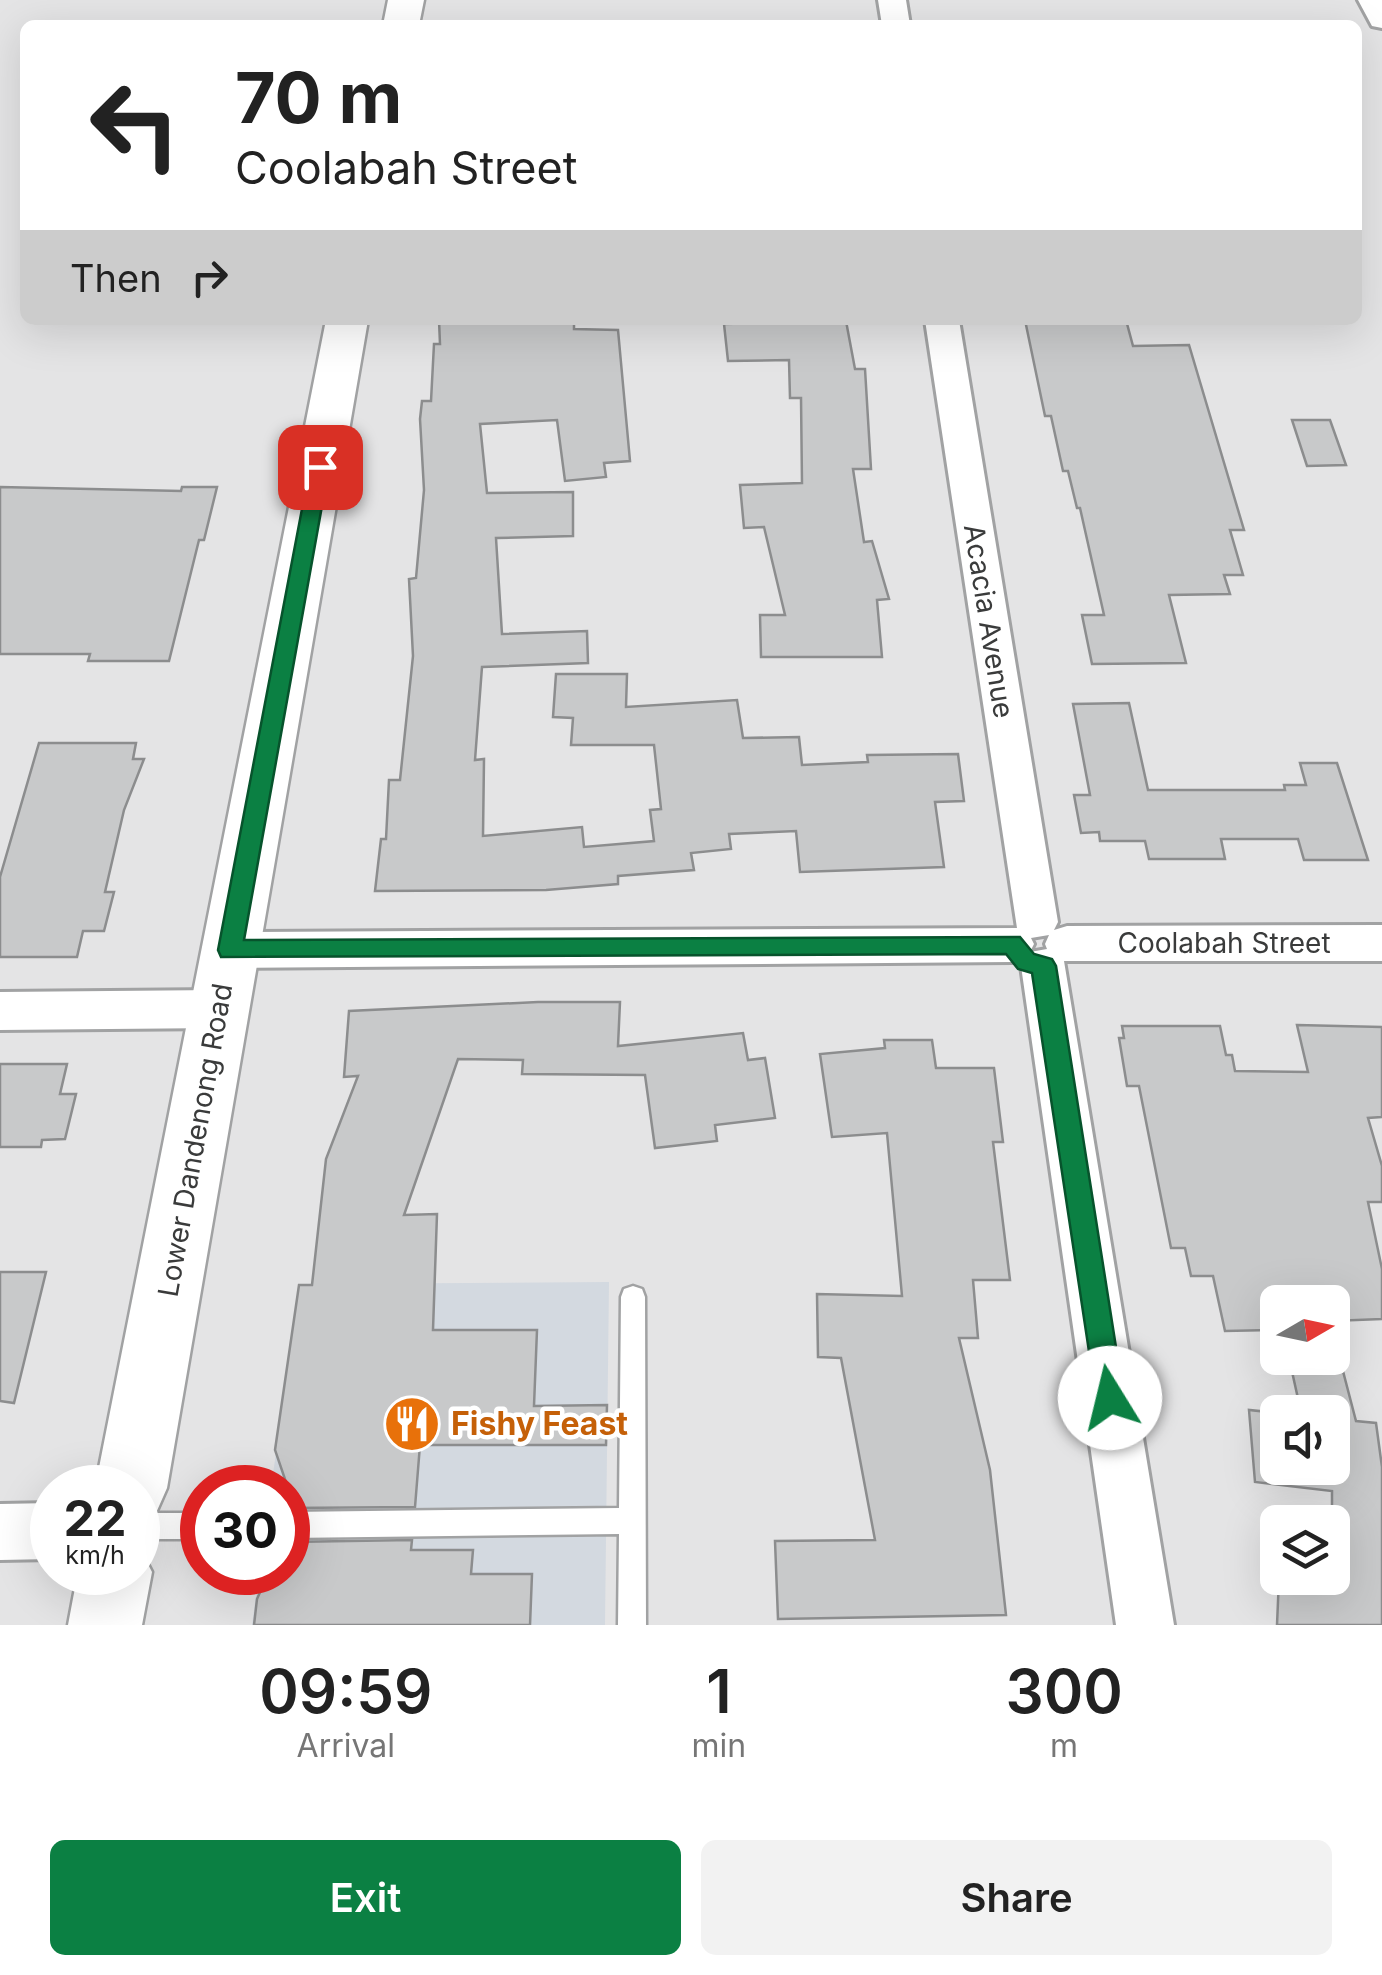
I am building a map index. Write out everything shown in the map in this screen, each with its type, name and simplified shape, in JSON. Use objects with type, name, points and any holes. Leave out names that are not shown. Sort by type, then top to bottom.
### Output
[{"type":"highway","name":"Lower Dandenong Road","points":[[135,1465],[346,325]]},
{"type":"highway","points":[[105,1625],[111,1595]]},
{"type":"street","points":[[1372,0],[1382,20]]},
{"type":"street","name":"Acacia Avenue","points":[[943,325],[1144,1625]]},
{"type":"street","name":"Coolabah Street","points":[[230,950],[1382,943]]},
{"type":"street","points":[[0,1010],[219,1009]]},
{"type":"street","points":[[0,1532],[30,1531]]},
{"type":"lane","points":[[632,1625],[633,1297]]},
{"type":"lane","points":[[310,1525],[632,1521]]},
{"type":"shaded area","points":[[609,1282],[605,1625],[252,1625],[256,1595],[310,1595],[310,1465],[274,1465],[301,1284]]},
{"type":"building","points":[[439,325],[574,325],[574,329],[618,330],[630,461],[604,463],[606,477],[565,481],[557,420],[480,424],[487,493],[573,492],[573,536],[496,538],[502,634],[587,631],[588,663],[482,667],[475,760],[484,759],[483,836],[582,827],[584,847],[654,841],[650,810],[661,809],[654,745],[571,745],[573,718],[553,717],[556,674],[627,674],[626,707],[737,700],[743,738],[799,737],[802,765],[868,762],[867,755],[958,754],[964,801],[935,802],[944,867],[800,872],[796,831],[729,834],[731,849],[691,853],[694,870],[618,876],[618,884],[546,890],[375,891],[381,839],[386,839],[389,780],[400,780],[413,656],[409,579],[416,578],[424,490],[420,419],[422,401],[431,401],[434,344],[440,344]]},
{"type":"building","points":[[724,325],[847,325],[855,369],[865,369],[871,469],[853,469],[864,542],[872,541],[889,599],[877,600],[882,657],[761,657],[760,615],[785,615],[764,527],[744,528],[740,485],[802,483],[801,398],[790,398],[789,360],[728,361]]},
{"type":"building","points":[[1026,325],[1127,325],[1133,346],[1189,345],[1244,530],[1230,530],[1243,575],[1224,575],[1230,594],[1169,595],[1186,663],[1092,664],[1082,615],[1104,615],[1080,508],[1068,471],[1063,471],[1051,416],[1045,416]]},
{"type":"building","points":[[1292,420],[1330,420],[1346,465],[1307,466]]},
{"type":"building","points":[[0,487],[181,491],[182,487],[217,487],[204,540],[199,540],[169,661],[88,661],[90,654],[0,654]]},
{"type":"building","points":[[1129,703],[1148,790],[1285,790],[1284,785],[1306,785],[1300,763],[1337,763],[1368,860],[1304,860],[1298,839],[1221,839],[1225,859],[1149,859],[1145,841],[1100,841],[1099,832],[1081,833],[1074,795],[1090,795],[1073,704]]},
{"type":"building","points":[[39,743],[136,743],[133,759],[144,759],[124,810],[105,892],[114,892],[104,931],[83,931],[77,957],[0,957],[0,877]]},
{"type":"building","points":[[620,1002],[618,1046],[743,1033],[748,1060],[765,1058],[775,1118],[715,1125],[717,1141],[655,1148],[645,1075],[522,1074],[523,1060],[458,1059],[404,1215],[437,1214],[433,1330],[537,1330],[534,1406],[607,1405],[606,1445],[420,1445],[415,1507],[310,1508],[310,1465],[280,1465],[275,1450],[299,1285],[312,1285],[326,1159],[358,1076],[344,1077],[349,1011]]},
{"type":"building","points":[[1297,1025],[1382,1027],[1382,1117],[1368,1118],[1382,1166],[1382,1202],[1368,1202],[1382,1269],[1382,1319],[1350,1320],[1350,1285],[1260,1285],[1260,1330],[1225,1331],[1213,1276],[1191,1276],[1185,1248],[1171,1248],[1139,1086],[1127,1086],[1119,1038],[1124,1038],[1122,1026],[1220,1026],[1226,1055],[1232,1055],[1235,1071],[1308,1072]]},
{"type":"building","points":[[884,1040],[932,1040],[936,1068],[994,1068],[1003,1142],[993,1142],[1010,1280],[973,1280],[978,1338],[959,1338],[990,1470],[1006,1615],[778,1619],[775,1541],[875,1540],[841,1358],[818,1357],[817,1294],[902,1296],[887,1133],[832,1137],[820,1054],[885,1048]]},
{"type":"building","points":[[0,1064],[67,1064],[60,1094],[76,1094],[65,1139],[42,1140],[41,1147],[0,1147]]},
{"type":"building","points":[[0,1272],[46,1272],[14,1403],[0,1401]]},
{"type":"building","points":[[1293,1375],[1344,1375],[1349,1395],[1297,1395]]},
{"type":"building","points":[[1350,1398],[1356,1421],[1376,1423],[1382,1467],[1382,1625],[1277,1625],[1278,1595],[1350,1595],[1350,1505],[1332,1505],[1332,1491],[1281,1485],[1350,1485]]},
{"type":"building","points":[[1249,1410],[1260,1411],[1260,1483],[1255,1482]]},
{"type":"building","points":[[412,1540],[411,1550],[473,1550],[471,1574],[532,1574],[530,1625],[254,1625],[259,1595],[310,1595],[310,1542]]},
{"type":"place","name":"Fishy Feast","points":[[412,1424]]},
{"type":"route","points":[[320,467],[230,950],[1012,944],[1027,962],[1044,966],[1110,1398]]}]
